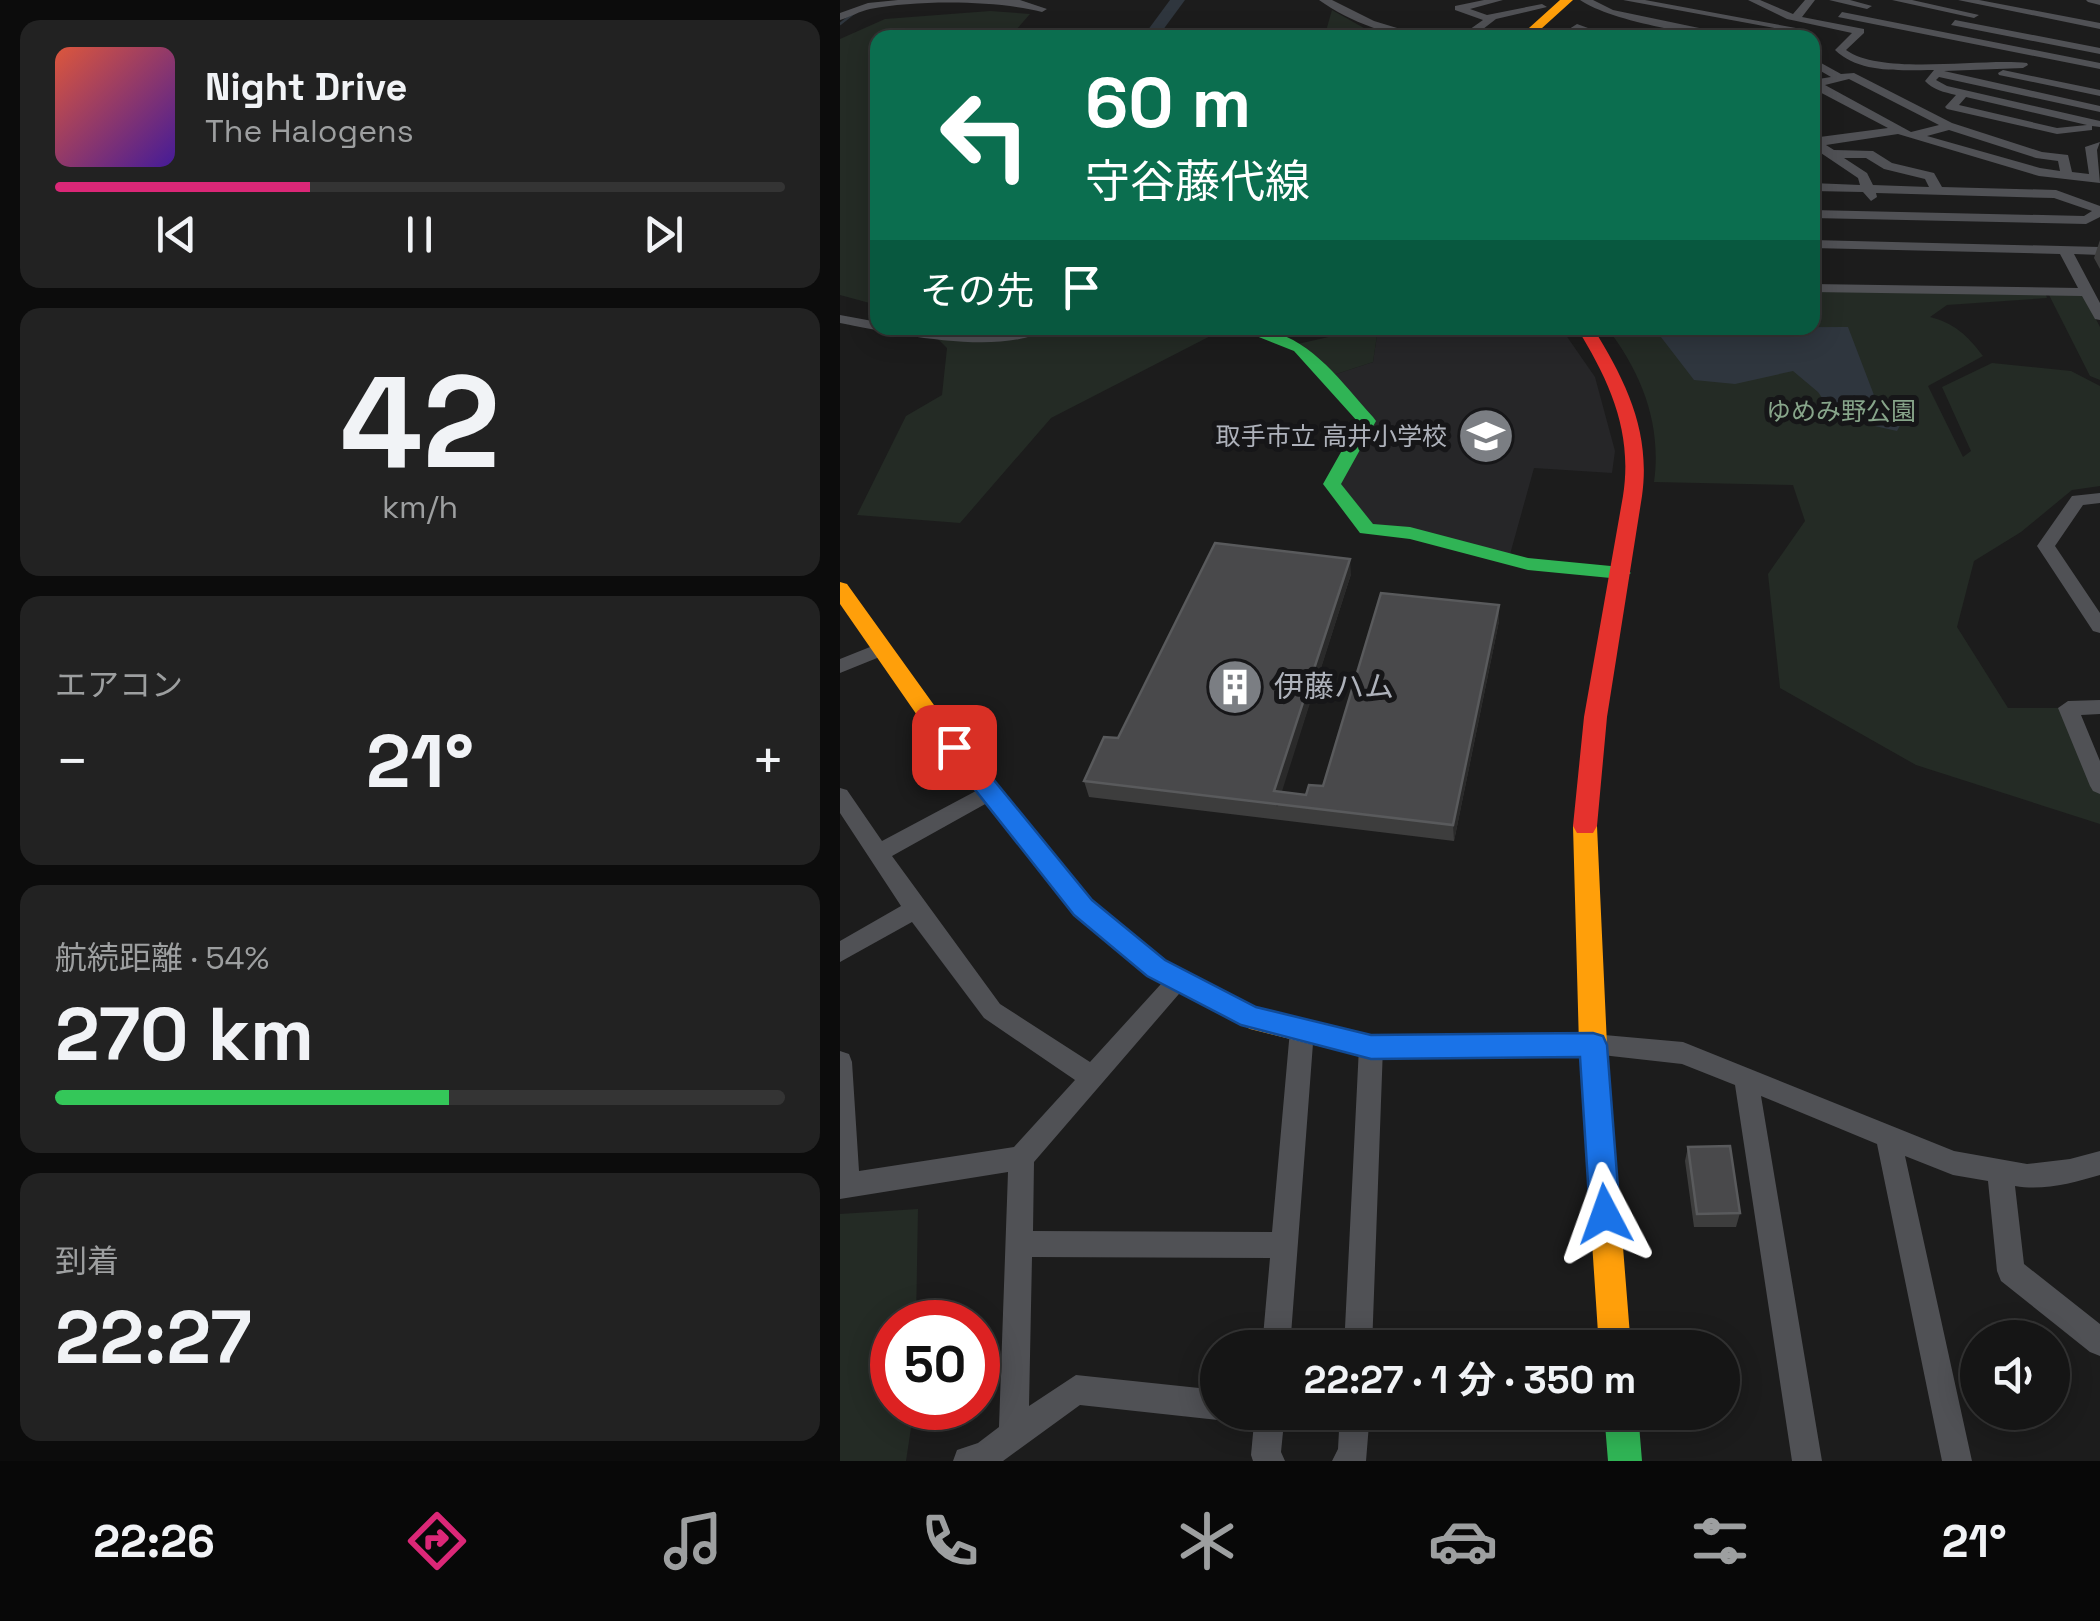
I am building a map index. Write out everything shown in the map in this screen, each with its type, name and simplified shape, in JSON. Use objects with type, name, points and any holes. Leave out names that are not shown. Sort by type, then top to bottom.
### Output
[{"type":"street","points":[[840,18],[868,6],[930,0],[1020,3],[1042,9]]},
{"type":"street","points":[[1324,0],[1370,23],[1396,30]]},
{"type":"street","points":[[1476,30],[1491,19],[1458,8],[1498,0]]},
{"type":"street","points":[[1533,30],[1568,0]]},
{"type":"street","points":[[1586,0],[1610,12],[1704,30]]},
{"type":"street","points":[[1628,0],[1898,39],[1921,38],[2024,66],[2100,80]]},
{"type":"street","points":[[1676,24],[1703,0]]},
{"type":"street","points":[[1753,0],[2100,66]]},
{"type":"street","points":[[1834,0],[2100,52]]},
{"type":"street","points":[[1897,0],[2099,33]]},
{"type":"street","points":[[1963,0],[2099,33]]},
{"type":"street","points":[[2026,0],[2100,14]]},
{"type":"street","points":[[2091,0],[2100,2]]},
{"type":"street","points":[[1898,39],[1931,3]]},
{"type":"street","points":[[1486,18],[1542,6]]},
{"type":"street","points":[[1803,8],[1807,26]]},
{"type":"street","points":[[1800,30],[1807,26]]},
{"type":"street","points":[[1860,31],[1840,50],[1852,59],[1885,66],[2024,66]]},
{"type":"street","points":[[2035,110],[2099,33]]},
{"type":"street","points":[[1820,65],[1949,126],[2040,155],[2064,158],[2066,173]]},
{"type":"street","points":[[1820,82],[1885,66]]},
{"type":"street","points":[[1946,67],[2100,94]]},
{"type":"street","points":[[1946,67],[1930,81],[1963,94],[2100,126]]},
{"type":"street","points":[[1946,67],[2047,98],[2100,109]]},
{"type":"street","points":[[1820,86],[1901,130],[2025,168],[2098,179],[2091,147],[2100,146]]},
{"type":"street","points":[[1963,94],[1951,107],[2057,130],[2100,126]]},
{"type":"street","points":[[1916,135],[1949,126]]},
{"type":"street","points":[[1820,141],[1901,130]]},
{"type":"street","points":[[1820,146],[1864,176],[1889,246]]},
{"type":"street","points":[[1832,154],[1868,154],[1888,166],[1930,176],[1937,190]]},
{"type":"street","points":[[1820,187],[2056,194],[2100,211]]},
{"type":"street","points":[[1820,214],[2086,220],[2100,211]]},
{"type":"street","points":[[1820,244],[2100,251]]},
{"type":"street","points":[[2064,250],[2100,316]]},
{"type":"street","points":[[1820,288],[2086,292]]},
{"type":"street","points":[[840,319],[870,325]]},
{"type":"street","points":[[920,335],[978,335]]},
{"type":"street","points":[[1264,335],[1300,348],[1367,420],[1332,484],[1367,529],[1410,533],[1518,562],[1620,573]]},
{"type":"street","points":[[1589,335],[1614,374],[1629,415],[1636,457],[1620,573],[1600,675],[1585,822],[1593,1045],[1615,1330]]},
{"type":"street","points":[[2100,498],[2078,500],[2046,546],[2100,627]]},
{"type":"street","points":[[840,589],[880,649],[1083,908],[1156,968],[1250,1017],[1371,1047],[1593,1045],[1683,1053],[1952,1163],[2000,1174],[2041,1175],[2100,1162]]},
{"type":"street","points":[[840,666],[880,649]]},
{"type":"street","points":[[2100,706],[2068,708],[2100,786]]},
{"type":"street","points":[[878,853],[990,792]]},
{"type":"street","points":[[840,796],[914,909],[992,1011],[1093,1078]]},
{"type":"street","points":[[840,952],[914,909]]},
{"type":"street","points":[[840,1062],[843,1186],[1021,1158],[1180,980]]},
{"type":"street","points":[[1277,1330],[1302,1030]]},
{"type":"street","points":[[1359,1330],[1371,1047]]},
{"type":"street","points":[[1746,1079],[1807,1461]]},
{"type":"street","points":[[1888,1135],[1958,1461]]},
{"type":"street","points":[[1014,1435],[1021,1158]]},
{"type":"street","points":[[2000,1174],[2011,1271],[2100,1342]]},
{"type":"street","points":[[1019,1244],[1284,1245]]},
{"type":"street","points":[[968,1461],[986,1455],[1076,1390],[1200,1403]]},
{"type":"street","points":[[1268,1430],[1266,1456],[1270,1461]]},
{"type":"street","points":[[1347,1461],[1353,1456],[1354,1430]]},
{"type":"street","points":[[1623,1430],[1626,1461]]},
{"type":"shaded area","points":[[1820,327],[1848,327],[1877,403],[1908,411],[1897,431],[1835,417],[1818,392],[1793,371],[1735,384],[1694,380],[1659,335],[1820,335]]},
{"type":"shaded area","name":"取手市立 高井小学校","points":[[1377,335],[1566,335],[1595,377],[1615,451],[1612,473],[1534,468],[1509,558],[1371,527],[1338,485],[1367,421],[1327,377],[1373,362]]},
{"type":"green space","points":[[1332,10],[1367,30],[1326,30]]},
{"type":"green space","points":[[990,11],[1030,14],[1016,30],[870,30],[870,303],[840,295],[840,39],[885,19]]},
{"type":"green space","name":"ゆめみ野公園","points":[[1820,290],[2046,295],[2047,298],[1947,305],[1930,317],[1960,331],[1983,356],[1928,386],[1963,457],[1971,451],[1942,387],[1992,363],[2071,371],[2100,386],[2100,486],[2072,490],[2021,532],[1974,561],[1957,627],[2008,708],[2068,708],[2100,786],[2100,824],[1916,765],[1780,688],[1768,574],[1805,521],[1793,485],[1654,482],[1655,440],[1647,400],[1612,335],[1820,335]]},
{"type":"green space","points":[[2048,293],[2084,296],[2100,327],[2100,380],[2090,376]]},
{"type":"green space","points":[[934,335],[1212,335],[1051,418],[960,523],[857,515],[906,416],[942,395],[947,348]]},
{"type":"green space","points":[[1338,335],[1377,335],[1373,362],[1327,377],[1293,345]]},
{"type":"green space","points":[[918,1209],[916,1300],[870,1300],[870,1430],[911,1430],[906,1461],[840,1461],[840,1214]]},
{"type":"building","name":"伊藤ハム","points":[[1215,543],[1350,559],[1274,791],[1306,795],[1309,785],[1323,786],[1381,593],[1499,605],[1453,825],[1084,781],[1104,737],[1118,738]]},
{"type":"building","points":[[1730,1146],[1740,1213],[1697,1214],[1688,1147]]},
{"type":"waterway","points":[[1155,30],[1178,0]]},
{"type":"waterway","points":[[840,24],[854,13]]},
{"type":"traffic: fast","points":[[1264,335],[1300,348],[1367,421],[1332,484],[1367,529],[1410,533],[1528,564],[1621,573]]},
{"type":"traffic: fast","points":[[1622,1430],[1625,1461]]},
{"type":"traffic: slow","points":[[1532,30],[1567,0]]},
{"type":"traffic: slow","points":[[840,589],[936,725],[1083,908],[1156,968],[1250,1017],[1371,1047],[1448,1046]]},
{"type":"traffic: slow","points":[[1585,826],[1593,1045],[1614,1330]]},
{"type":"traffic: jam","points":[[1585,826],[1590,753],[1633,496],[1636,454],[1625,404],[1589,335]]},
{"type":"traffic: jam","points":[[1448,1046],[1593,1045]]},
{"type":"place","name":"取手市立 高井小学校","points":[[1486,436]]},
{"type":"place","name":"伊藤ハム","points":[[1235,687]]},
{"type":"route","points":[[954,747],[1083,908],[1156,968],[1250,1017],[1371,1047],[1593,1045],[1605,1214]]}]
